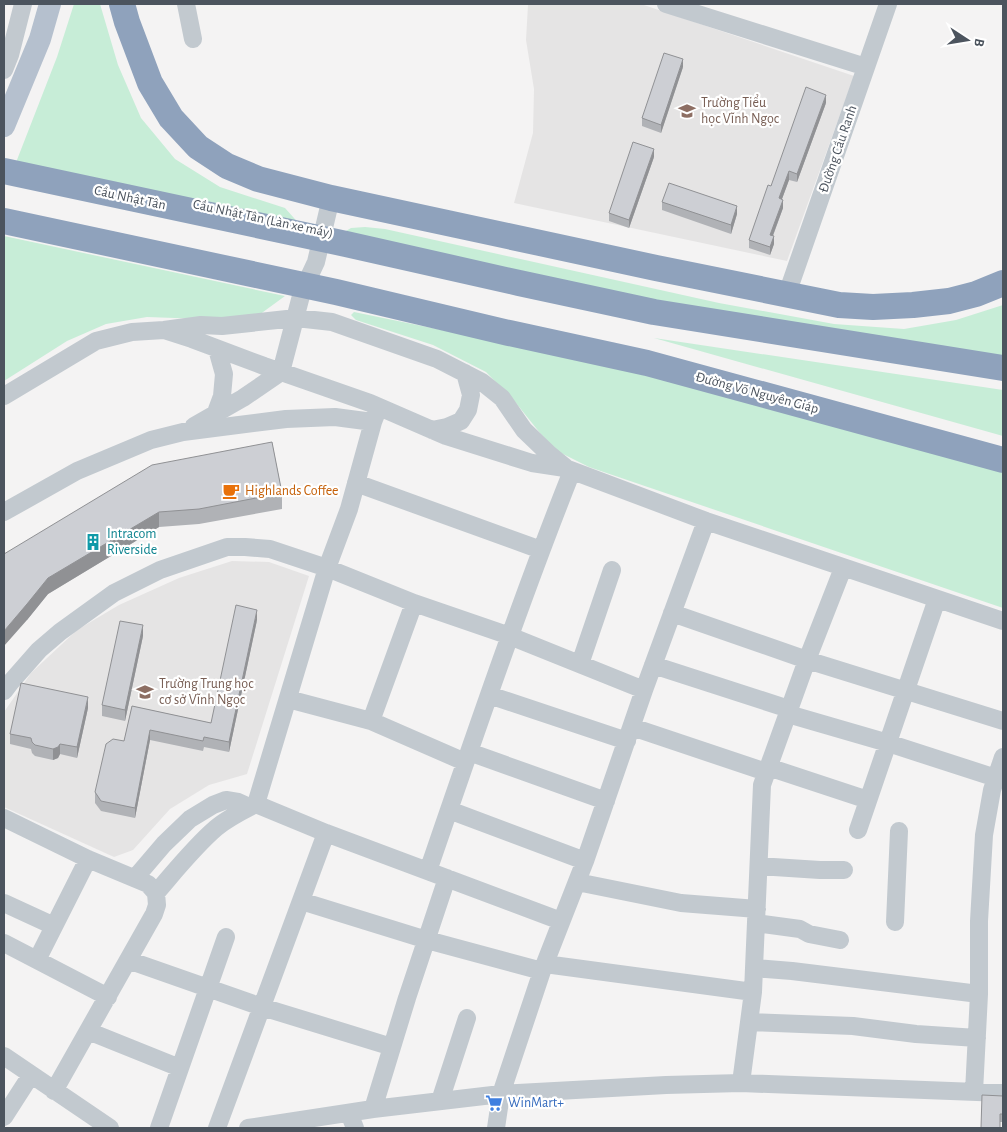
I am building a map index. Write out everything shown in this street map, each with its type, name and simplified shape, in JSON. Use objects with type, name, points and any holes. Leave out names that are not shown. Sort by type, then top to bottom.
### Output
[{"type":"highway","points":[[122,4],[150,84],[171,118],[198,147],[227,166],[258,178],[331,198],[656,268],[839,305],[873,307],[949,301],[1003,284]]},
{"type":"highway","name":"Cầu Nhật Tân (Làn xe máy)","points":[[4,164],[347,237],[519,283]]},
{"type":"highway","name":"Cầu Nhật Tân","points":[[4,171],[519,283]]},
{"type":"highway","points":[[4,221],[336,292],[509,333]]},
{"type":"highway","points":[[4,229],[334,299],[509,333]]},
{"type":"highway","points":[[519,283],[654,312],[1003,368]]},
{"type":"highway","name":"Đường Võ Nguyên Giáp","points":[[509,333],[647,363],[1003,460]]},
{"type":"main road","points":[[4,126],[40,39],[50,4]]},
{"type":"street","points":[[7,62],[23,4]]},
{"type":"street","points":[[186,4],[193,39]]},
{"type":"street","points":[[666,4],[866,67]]},
{"type":"street","name":"Đường Cầu Ranh","points":[[788,294],[888,4]]},
{"type":"street","points":[[7,62],[28,41],[33,38],[40,39]]},
{"type":"street","points":[[183,432],[243,398],[281,372],[302,292],[316,262],[331,198]]},
{"type":"street","points":[[316,262],[332,322]]},
{"type":"street","points":[[4,396],[96,341],[132,332],[201,325],[222,326],[296,318],[332,322],[437,359],[482,382],[502,398],[524,430],[549,454],[569,469]]},
{"type":"street","points":[[164,330],[281,372],[376,415],[432,430],[532,463],[569,469],[706,521],[1003,621]]},
{"type":"street","points":[[215,415],[222,396],[224,374],[218,349]]},
{"type":"street","points":[[432,430],[447,427],[461,421],[468,410],[471,395],[465,373]]},
{"type":"street","points":[[4,512],[77,471],[151,440],[183,432],[286,418],[376,415]]},
{"type":"street","points":[[156,893],[199,844],[216,828],[252,806],[288,699],[327,568],[349,509],[376,415]]},
{"type":"street","points":[[428,871],[569,469]]},
{"type":"street","points":[[356,483],[541,550]]},
{"type":"street","points":[[496,1128],[500,1094],[544,967],[586,861],[644,690],[706,521]]},
{"type":"street","points":[[4,691],[39,650],[60,632],[114,593],[160,570],[228,547],[270,549],[327,568],[414,603],[510,636],[644,690]]},
{"type":"street","points":[[741,1083],[754,992],[762,785],[843,568]]},
{"type":"street","points":[[580,664],[612,570]]},
{"type":"street","points":[[858,830],[937,599]]},
{"type":"street","points":[[371,721],[414,603]]},
{"type":"street","points":[[672,613],[808,660],[1003,721]]},
{"type":"street","points":[[653,665],[888,743],[997,785]]},
{"type":"street","points":[[489,695],[767,770],[868,800]]},
{"type":"street","points":[[288,699],[371,721],[467,757],[606,801]]},
{"type":"street","points":[[974,1092],[979,994],[979,921],[984,845],[1003,757]]},
{"type":"street","points":[[135,878],[164,844],[190,819],[213,805],[226,800],[252,806],[561,922]]},
{"type":"street","points":[[449,810],[586,861]]},
{"type":"street","points":[[4,818],[88,859],[148,884],[156,893],[157,904],[154,914],[54,1091]]},
{"type":"street","points":[[895,922],[899,831]]},
{"type":"street","points":[[217,1128],[326,833]]},
{"type":"street","points":[[37,960],[88,859]]},
{"type":"street","points":[[759,866],[844,870]]},
{"type":"street","points":[[373,1109],[447,878]]},
{"type":"street","points":[[577,882],[756,916],[800,929],[809,934],[840,940]]},
{"type":"street","points":[[301,901],[427,940],[544,967],[754,992]]},
{"type":"street","points":[[4,902],[54,926]]},
{"type":"street","points":[[159,1128],[226,937]]},
{"type":"street","points":[[4,943],[108,997]]},
{"type":"street","points":[[128,960],[262,1007],[392,1047]]},
{"type":"street","points":[[754,968],[979,994]]},
{"type":"street","points":[[440,1101],[467,1018]]},
{"type":"street","points":[[750,1022],[853,1026],[916,1034],[977,1038]]},
{"type":"street","points":[[88,1031],[180,1068]]},
{"type":"street","points":[[4,1056],[54,1091],[91,1123],[110,1128]]},
{"type":"street","points":[[4,1117],[31,1075]]},
{"type":"street","points":[[255,1128],[352,1120],[373,1109],[500,1094],[666,1086],[741,1083],[1003,1093]]},
{"type":"shaded area","name":"Trường Tiểu học Vĩnh Ngọc","points":[[529,4],[641,4],[854,76],[787,261],[514,203],[533,133],[534,89],[526,40]]},
{"type":"shaded area","name":"Trường Trung học cơ sở Vĩnh Ngọc","points":[[232,561],[269,562],[309,576],[247,774],[209,785],[170,809],[133,850],[114,857],[4,807],[4,712],[31,673],[77,630],[119,605],[179,578]]},
{"type":"green space","points":[[74,4],[100,4],[118,65],[141,118],[175,159],[220,187],[285,208],[302,227],[15,165],[57,57]]},
{"type":"green space","points":[[351,228],[385,229],[719,303],[834,324],[904,329],[956,320],[1003,305],[1003,356],[665,305],[339,235]]},
{"type":"green space","points":[[4,236],[285,296],[259,315],[202,319],[147,317],[106,324],[67,341],[4,381]]},
{"type":"green space","points":[[354,312],[646,372],[1003,471],[1003,608],[589,467],[557,451],[516,403],[486,372],[433,345],[356,320],[351,315]]},
{"type":"green space","points":[[654,338],[1003,390],[1003,436]]},
{"type":"building","points":[[664,53],[683,59],[661,125],[642,118]]},
{"type":"building","points":[[806,87],[826,95],[797,174],[789,171],[779,198],[783,200],[770,235],[774,236],[770,247],[749,240],[768,185],[771,186]]},
{"type":"building","points":[[633,142],[654,149],[629,220],[609,213]]},
{"type":"building","points":[[669,183],[737,206],[731,225],[662,202]]},
{"type":"building","name":"Intracom Riverside","points":[[272,442],[282,493],[199,509],[159,512],[48,578],[4,631],[4,554],[152,465]]},
{"type":"building","points":[[236,605],[257,610],[229,742],[204,737],[203,741],[150,730],[135,808],[101,801],[95,792],[106,744],[113,739],[124,741],[132,706],[211,723]]},
{"type":"building","points":[[120,621],[143,625],[125,710],[102,705]]},
{"type":"building","points":[[21,683],[88,697],[77,747],[60,744],[53,749],[35,745],[31,738],[10,734]]},
{"type":"building","points":[[982,1095],[1003,1096],[1003,1114],[1000,1114],[1000,1128],[981,1128]]},
{"type":"place","name":"Trường Tiểu học Vĩnh Ngọc","points":[[687,111]]},
{"type":"place","name":"Highlands Coffee","points":[[231,491]]},
{"type":"place","name":"Intracom Riverside","points":[[93,542]]},
{"type":"place","name":"Trường Trung học cơ sở Vĩnh Ngọc","points":[[145,692]]},
{"type":"place","name":"WinMart+","points":[[494,1103]]}]
